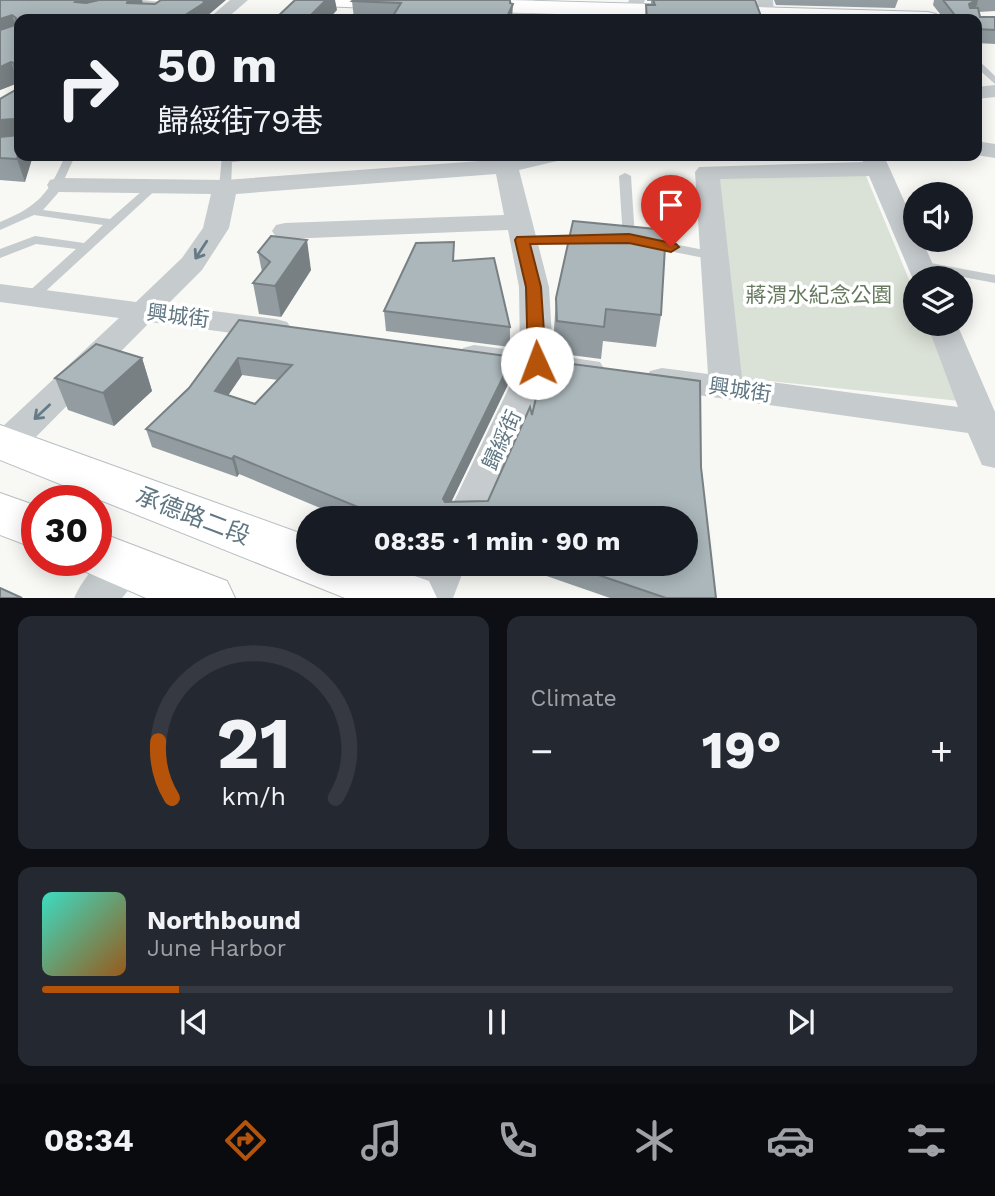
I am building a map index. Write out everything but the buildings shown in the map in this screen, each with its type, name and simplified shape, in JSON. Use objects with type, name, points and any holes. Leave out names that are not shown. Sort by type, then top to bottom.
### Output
[{"type":"street","points":[[222,14],[240,0]]},
{"type":"street","points":[[317,0],[523,9],[635,5],[766,7],[791,14]]},
{"type":"street","points":[[153,14],[173,2]]},
{"type":"street","points":[[59,185],[154,186],[226,167],[505,161]]},
{"type":"street","name":"歸綏街","points":[[471,506],[537,363],[534,287],[505,161]]},
{"type":"street","points":[[726,388],[707,172],[875,163],[919,266]]},
{"type":"street","points":[[3,443],[144,312],[198,255],[216,228],[226,167]]},
{"type":"street","points":[[285,231],[521,231]]},
{"type":"street","name":"興城街","points":[[16,295],[307,333]]},
{"type":"street","points":[[947,336],[995,455]]},
{"type":"street","name":"興城街","points":[[442,351],[981,422]]},
{"type":"street","name":"承德路二段","points":[[3,443],[296,554]]},
{"type":"street","points":[[0,513],[21,522]]},
{"type":"street","points":[[112,573],[206,597]]},
{"type":"street","points":[[352,576],[409,597]]},
{"type":"street","points":[[431,597],[440,576]]},
{"type":"lane","points":[[121,9],[144,2],[173,2]]},
{"type":"lane","points":[[982,67],[995,81]]},
{"type":"lane","points":[[0,226],[35,212],[59,185],[68,161]]},
{"type":"lane","points":[[226,167],[245,161]]},
{"type":"lane","points":[[616,239],[625,176]]},
{"type":"lane","points":[[16,295],[86,247],[154,186]]},
{"type":"lane","points":[[35,212],[112,223]]},
{"type":"lane","points":[[521,231],[616,239],[713,256]]},
{"type":"lane","points":[[0,254],[35,240],[86,247]]},
{"type":"lane","points":[[973,277],[995,279]]},
{"type":"green space","name":"蔣渭水紀念公園","points":[[714,176],[866,176],[903,266],[903,336],[933,336],[960,401],[740,378]]},
{"type":"route","points":[[537,363],[534,287],[522,240],[629,239],[671,247]]}]
